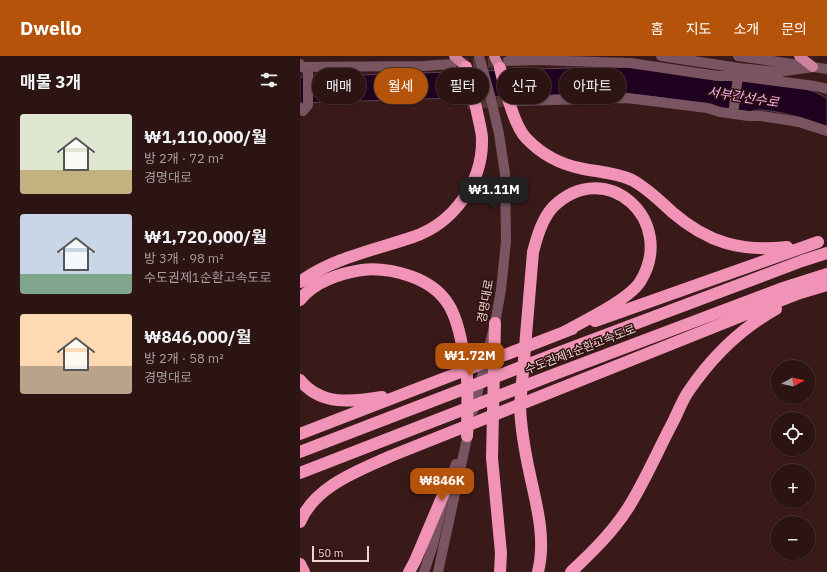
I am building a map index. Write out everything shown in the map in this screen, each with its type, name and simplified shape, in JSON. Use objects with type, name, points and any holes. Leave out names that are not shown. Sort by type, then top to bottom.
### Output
[{"type":"highway","points":[[300,282],[324,268],[352,256],[415,236],[434,226],[452,213],[465,196],[475,178],[480,159],[482,138],[475,100],[464,62]]},
{"type":"highway","points":[[513,104],[514,116],[525,137],[544,154],[565,165],[606,173],[631,180],[653,194],[689,226],[708,237],[729,245],[747,249],[786,248],[822,240]]},
{"type":"highway","points":[[538,572],[541,560],[542,539],[538,511],[521,429],[520,408],[533,252],[541,228],[552,208],[565,198],[578,191],[592,189],[608,190],[622,195],[633,203],[643,217],[649,233],[651,249],[648,265],[639,282],[629,294],[564,332]]},
{"type":"highway","points":[[300,434],[564,332],[822,240]]},
{"type":"highway","name":"수도권제1순환고속도로","points":[[300,452],[560,352],[827,253]]},
{"type":"highway","points":[[300,300],[315,287],[330,278],[347,272],[366,270],[385,270],[404,274],[420,280],[437,290],[449,304],[456,318],[460,333],[467,377],[467,436]]},
{"type":"highway","name":"수도권제1순환고속도로","points":[[300,473],[780,289],[827,274]]},
{"type":"highway","points":[[300,522],[308,508],[333,486],[356,472],[391,456],[800,293],[827,284]]},
{"type":"highway","points":[[571,572],[601,543],[627,509],[687,393],[705,369],[723,349],[758,319],[791,302],[800,293]]},
{"type":"highway","points":[[495,323],[492,458],[501,553],[500,572]]},
{"type":"highway","points":[[300,380],[315,393],[331,400],[352,401],[405,394]]},
{"type":"highway","points":[[409,572],[416,561],[446,488]]},
{"type":"highway","points":[[300,564],[304,572]]},
{"type":"main road","points":[[494,56],[502,62]]},
{"type":"main road","points":[[799,56],[813,67]]},
{"type":"main road","points":[[453,60],[464,62]]},
{"type":"street","name":"경명대로","points":[[438,572],[467,436],[495,323],[506,241],[505,174],[499,134],[483,66],[479,56]]},
{"type":"street","points":[[661,56],[738,75],[827,89]]},
{"type":"street","points":[[738,56],[827,69]]},
{"type":"street","points":[[304,106],[302,68],[423,66],[453,60]]},
{"type":"street","points":[[502,62],[536,60],[630,63],[718,76],[778,72],[813,67]]},
{"type":"street","points":[[733,113],[738,75]]},
{"type":"street","points":[[551,99],[627,98],[799,122],[827,131]]},
{"type":"street","points":[[424,572],[433,545],[446,488],[467,436]]},
{"type":"water","name":"서부간선수로","points":[[631,67],[800,87],[827,98],[827,127],[803,118],[772,111],[736,111],[723,109],[711,104],[626,94],[626,68],[570,68]]},
{"type":"water","points":[[559,68],[559,95],[551,95],[551,69]]},
{"type":"water","points":[[497,70],[497,97],[489,97],[489,71]]},
{"type":"water","points":[[436,72],[436,99],[428,99],[428,73]]},
{"type":"water","points":[[366,75],[374,75],[374,101],[366,101]]},
{"type":"water","points":[[300,77],[312,77],[312,103],[300,103]]},
{"type":"tunnel","points":[[458,64],[504,62]]},
{"type":"tunnel","points":[[489,103],[497,102]]}]
